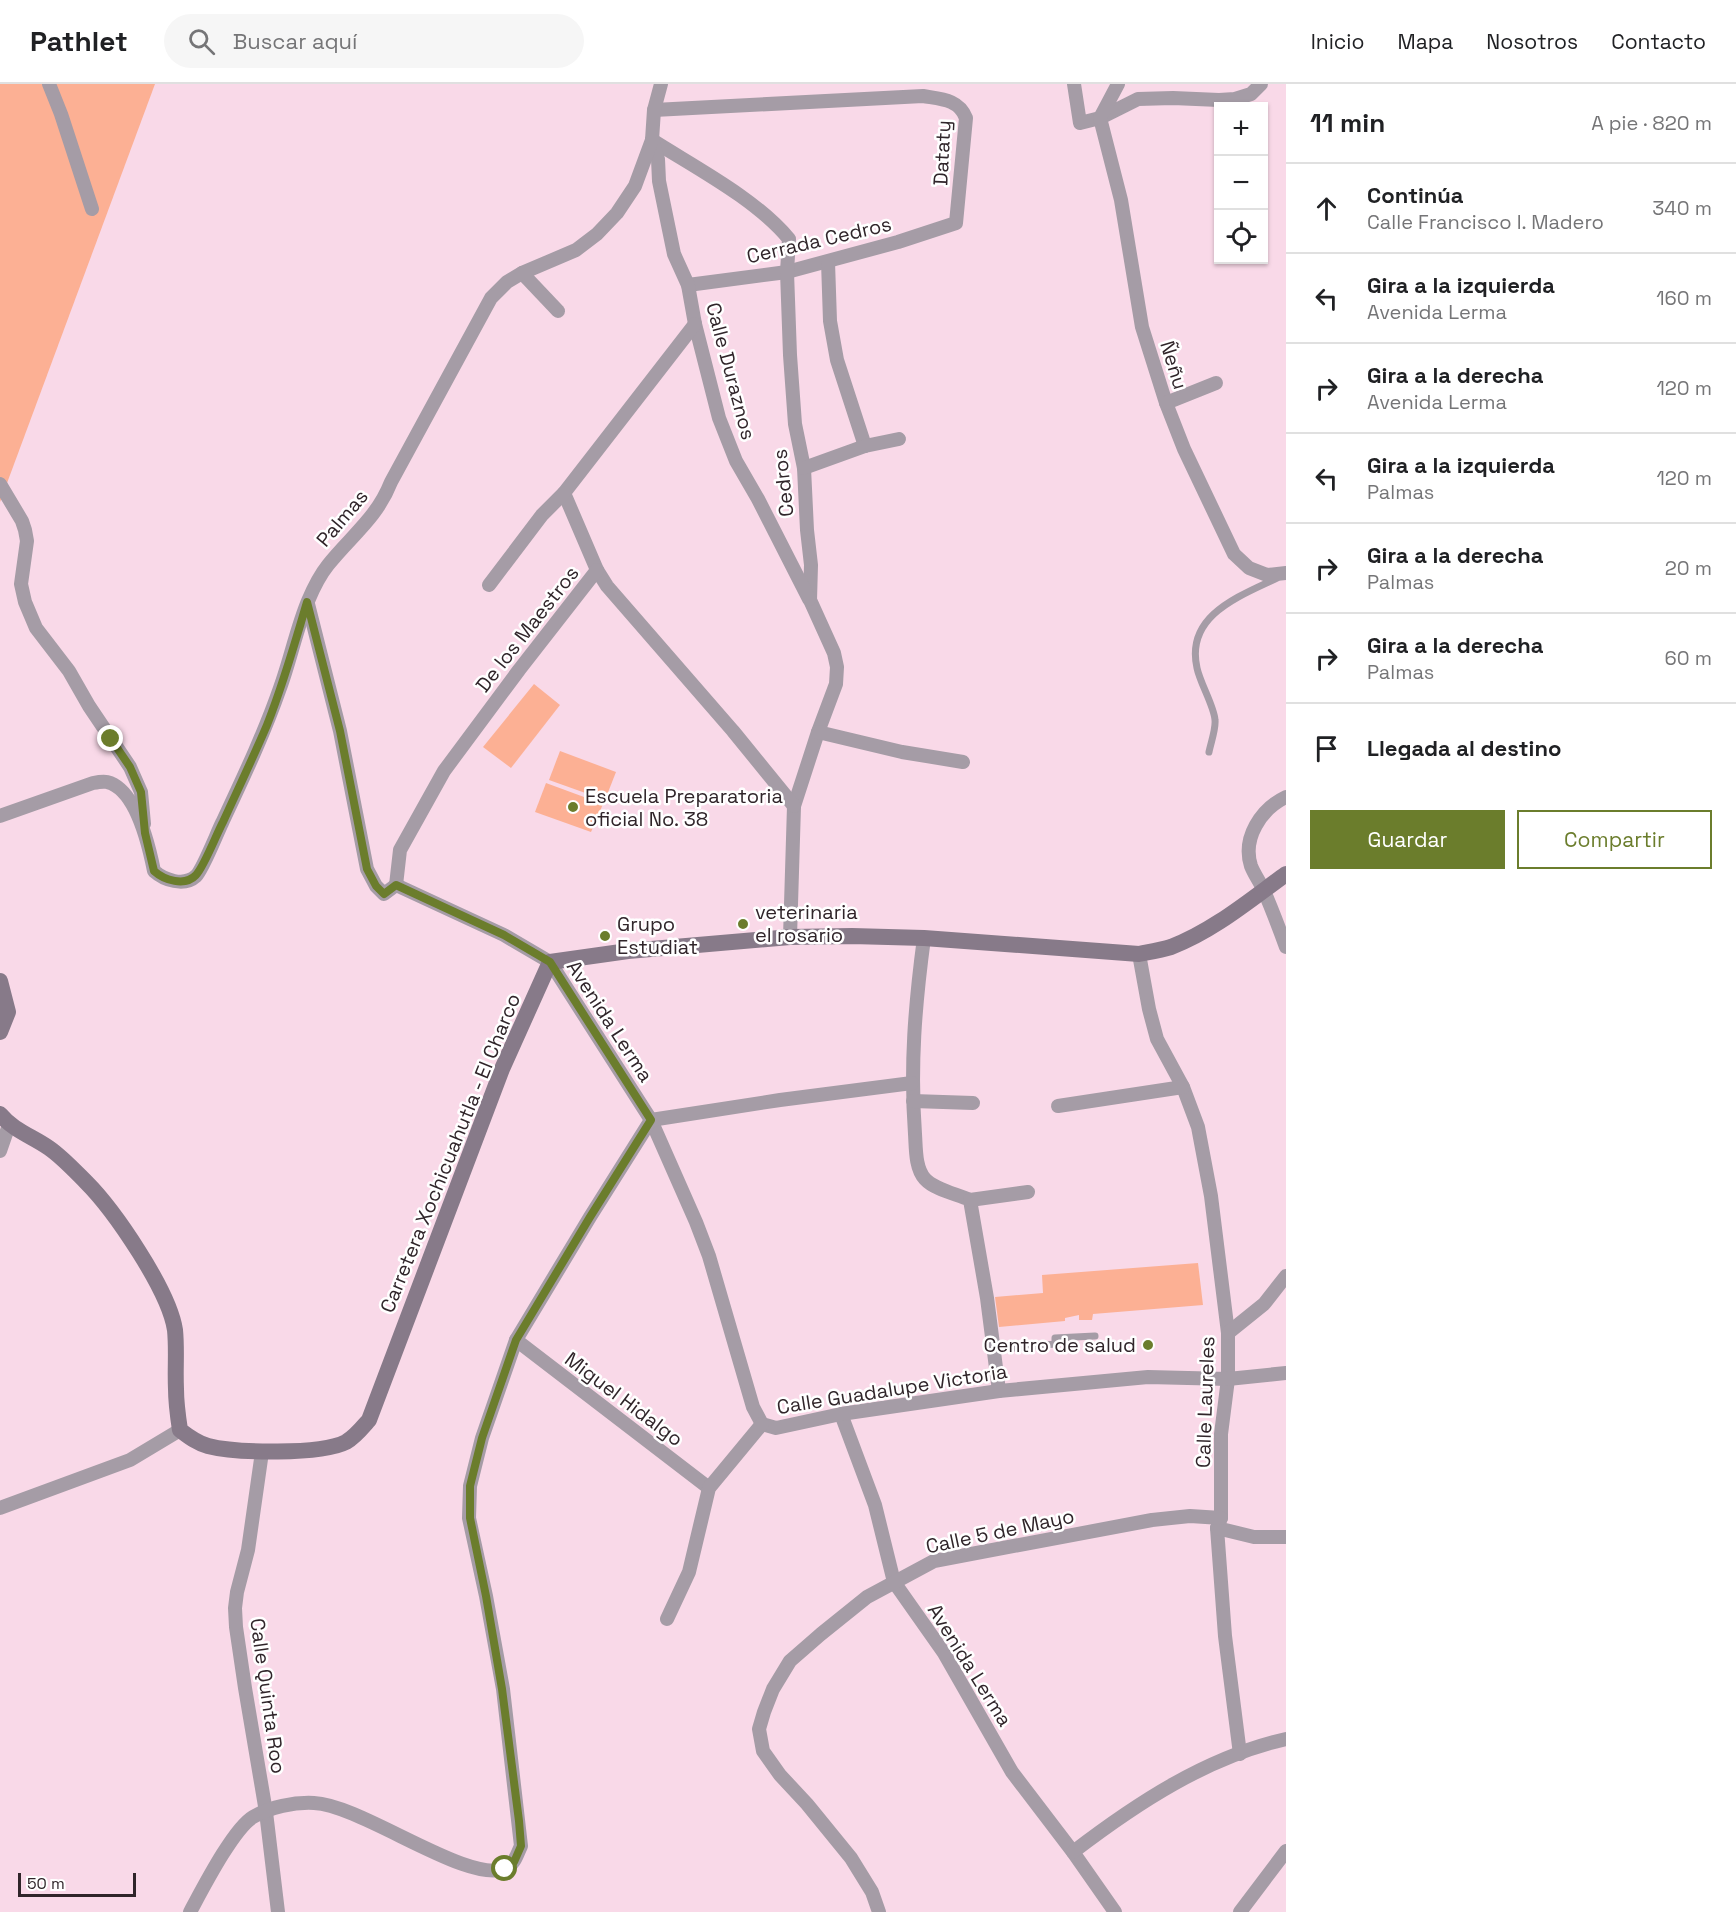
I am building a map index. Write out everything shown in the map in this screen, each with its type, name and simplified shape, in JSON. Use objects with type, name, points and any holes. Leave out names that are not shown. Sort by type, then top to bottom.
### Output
[{"type":"main road","points":[[550,962],[628,951],[790,937],[924,938],[1139,954],[1169,948],[1190,939],[1286,874]]},
{"type":"main road","name":"Carretera Xochicuahutla - El Charco","points":[[180,1430],[195,1442],[207,1446],[262,1452],[307,1450],[345,1442],[369,1420],[502,1069],[550,962]]},
{"type":"main road","points":[[0,981],[4,1014],[0,1032]]},
{"type":"main road","points":[[5,1120],[49,1148],[87,1183],[109,1208],[145,1262],[162,1293],[175,1328],[176,1389],[180,1430]]},
{"type":"street","points":[[48,84],[61,114],[92,209]]},
{"type":"street","points":[[652,140],[654,110],[661,84]]},
{"type":"street","points":[[1074,84],[1080,123],[1101,118],[1138,99],[1235,99],[1251,94],[1261,84]]},
{"type":"street","points":[[1101,118],[1118,84]]},
{"type":"street","name":"Dataty","points":[[654,110],[923,90],[959,106],[966,118],[956,223]]},
{"type":"street","name":"Ñeñu","points":[[1101,118],[1121,200],[1142,327],[1166,404],[1234,554],[1249,568],[1267,575],[1285,574]]},
{"type":"street","name":"Cedros","points":[[652,140],[741,198],[780,228],[789,239],[788,327],[795,423],[804,468],[811,565],[810,600],[834,653],[837,667],[836,684],[794,806],[790,937]]},
{"type":"street","name":"Palmas","points":[[0,484],[25,530],[27,541],[21,584],[36,628],[69,671],[88,706],[130,767],[141,792],[145,833],[154,871],[166,880],[189,879],[196,876],[267,724],[307,602],[326,567],[373,516],[385,498],[391,482],[491,298],[507,282],[522,273],[576,250],[597,234],[617,213],[635,186],[652,140]]},
{"type":"street","name":"Calle Duraznos","points":[[652,140],[658,159],[661,190],[674,254],[688,285],[695,324],[720,418],[736,461],[810,600]]},
{"type":"street","name":"Cerrada Cedros","points":[[688,285],[787,272],[898,242],[956,223]]},
{"type":"street","points":[[828,262],[830,321],[837,360],[865,446]]},
{"type":"street","points":[[522,273],[558,311]]},
{"type":"street","points":[[489,585],[542,515],[564,493],[695,324]]},
{"type":"street","points":[[1166,404],[1216,383]]},
{"type":"street","points":[[804,468],[865,446],[899,439]]},
{"type":"street","points":[[564,493],[597,570]]},
{"type":"street","name":"De los Maestros","points":[[396,885],[400,850],[444,771],[597,570],[607,586],[719,714],[794,806]]},
{"type":"street","name":"Avenida Lerma","points":[[307,602],[340,731],[367,869],[376,886],[384,894],[396,885],[504,935],[550,962],[651,1120],[702,1239],[753,1407],[762,1424]]},
{"type":"street","points":[[818,732],[902,752],[963,762]]},
{"type":"street","name":"Palmas","points":[[0,816],[81,787],[104,782],[112,784],[126,795],[145,833]]},
{"type":"street","points":[[1286,797],[1263,815],[1248,845],[1251,865],[1264,890],[1286,947]]},
{"type":"street","points":[[924,938],[916,997],[912,1083],[920,1171],[936,1186],[970,1200],[1028,1192]]},
{"type":"street","name":"Calle Laureles","points":[[1139,954],[1157,1039],[1183,1087],[1198,1127],[1228,1332],[1228,1379],[1221,1434],[1219,1523],[1225,1636],[1240,1754]]},
{"type":"street","points":[[190,1912],[232,1839],[251,1818],[285,1805],[315,1803],[339,1808],[476,1869],[490,1871],[505,1869],[514,1862],[521,1846],[502,1689],[469,1503],[470,1486],[482,1438],[516,1340],[651,1120],[912,1083]]},
{"type":"street","points":[[1058,1106],[1183,1087]]},
{"type":"street","points":[[913,1101],[973,1103]]},
{"type":"street","points":[[0,1151],[5,1120]]},
{"type":"street","points":[[970,1200],[987,1298],[999,1391]]},
{"type":"street","points":[[1228,1332],[1264,1304],[1286,1276]]},
{"type":"street","name":"Miguel Hidalgo","points":[[516,1340],[709,1488]]},
{"type":"street","name":"Calle Guadalupe Victoria","points":[[667,1619],[689,1572],[709,1488],[762,1424],[776,1428],[841,1414],[999,1391],[1148,1377],[1228,1379],[1286,1373]]},
{"type":"street","name":"Avenida Lerma","points":[[841,1414],[875,1505],[894,1582],[944,1653],[1012,1772],[1115,1912]]},
{"type":"street","points":[[0,1508],[130,1460],[180,1430]]},
{"type":"street","name":"Calle Quinta Roo","points":[[262,1452],[248,1550],[235,1608],[245,1688],[266,1812],[278,1912]]},
{"type":"street","name":"Calle 5 de Mayo","points":[[879,1912],[872,1892],[851,1858],[780,1775],[763,1751],[759,1730],[773,1689],[790,1661],[867,1597],[934,1561],[1152,1520],[1190,1516],[1219,1523],[1254,1537],[1286,1537]]},
{"type":"street","points":[[1073,1852],[1164,1789],[1212,1765],[1286,1739]]},
{"type":"street","points":[[1240,1912],[1286,1851]]},
{"type":"lane","points":[[1209,752],[1215,720],[1196,667],[1195,645],[1207,620],[1223,604],[1285,574]]},
{"type":"lane","points":[[993,1350],[1055,1344],[1055,1338],[1095,1336]]},
{"type":"shaded area","points":[[0,84],[155,84],[0,502]]},
{"type":"shaded area","points":[[534,684],[560,705],[511,768],[483,747]]},
{"type":"shaded area","points":[[560,751],[616,772],[605,800],[549,780]]},
{"type":"shaded area","points":[[546,783],[603,804],[591,832],[535,812]]},
{"type":"shaded area","points":[[1198,1263],[1203,1305],[1093,1314],[1092,1320],[1079,1320],[1079,1315],[1065,1318],[1065,1321],[999,1327],[995,1297],[1043,1293],[1042,1275]]},
{"type":"place","name":"Escuela Preparatoria oficial No. 38","points":[[573,807]]},
{"type":"place","name":"veterinaria el rosario","points":[[743,924]]},
{"type":"place","name":"Grupo Estudiat","points":[[605,936]]},
{"type":"place","name":"Centro de salud","points":[[1148,1345]]},
{"type":"route","points":[[111,739],[130,767],[141,792],[145,833],[154,871],[166,880],[189,879],[196,876],[267,724],[307,602],[340,731],[367,869],[376,886],[384,894],[396,885],[504,935],[550,962],[651,1120],[516,1340],[482,1438],[470,1486],[470,1518],[502,1689],[519,1821],[521,1846],[514,1862],[505,1869]]}]
